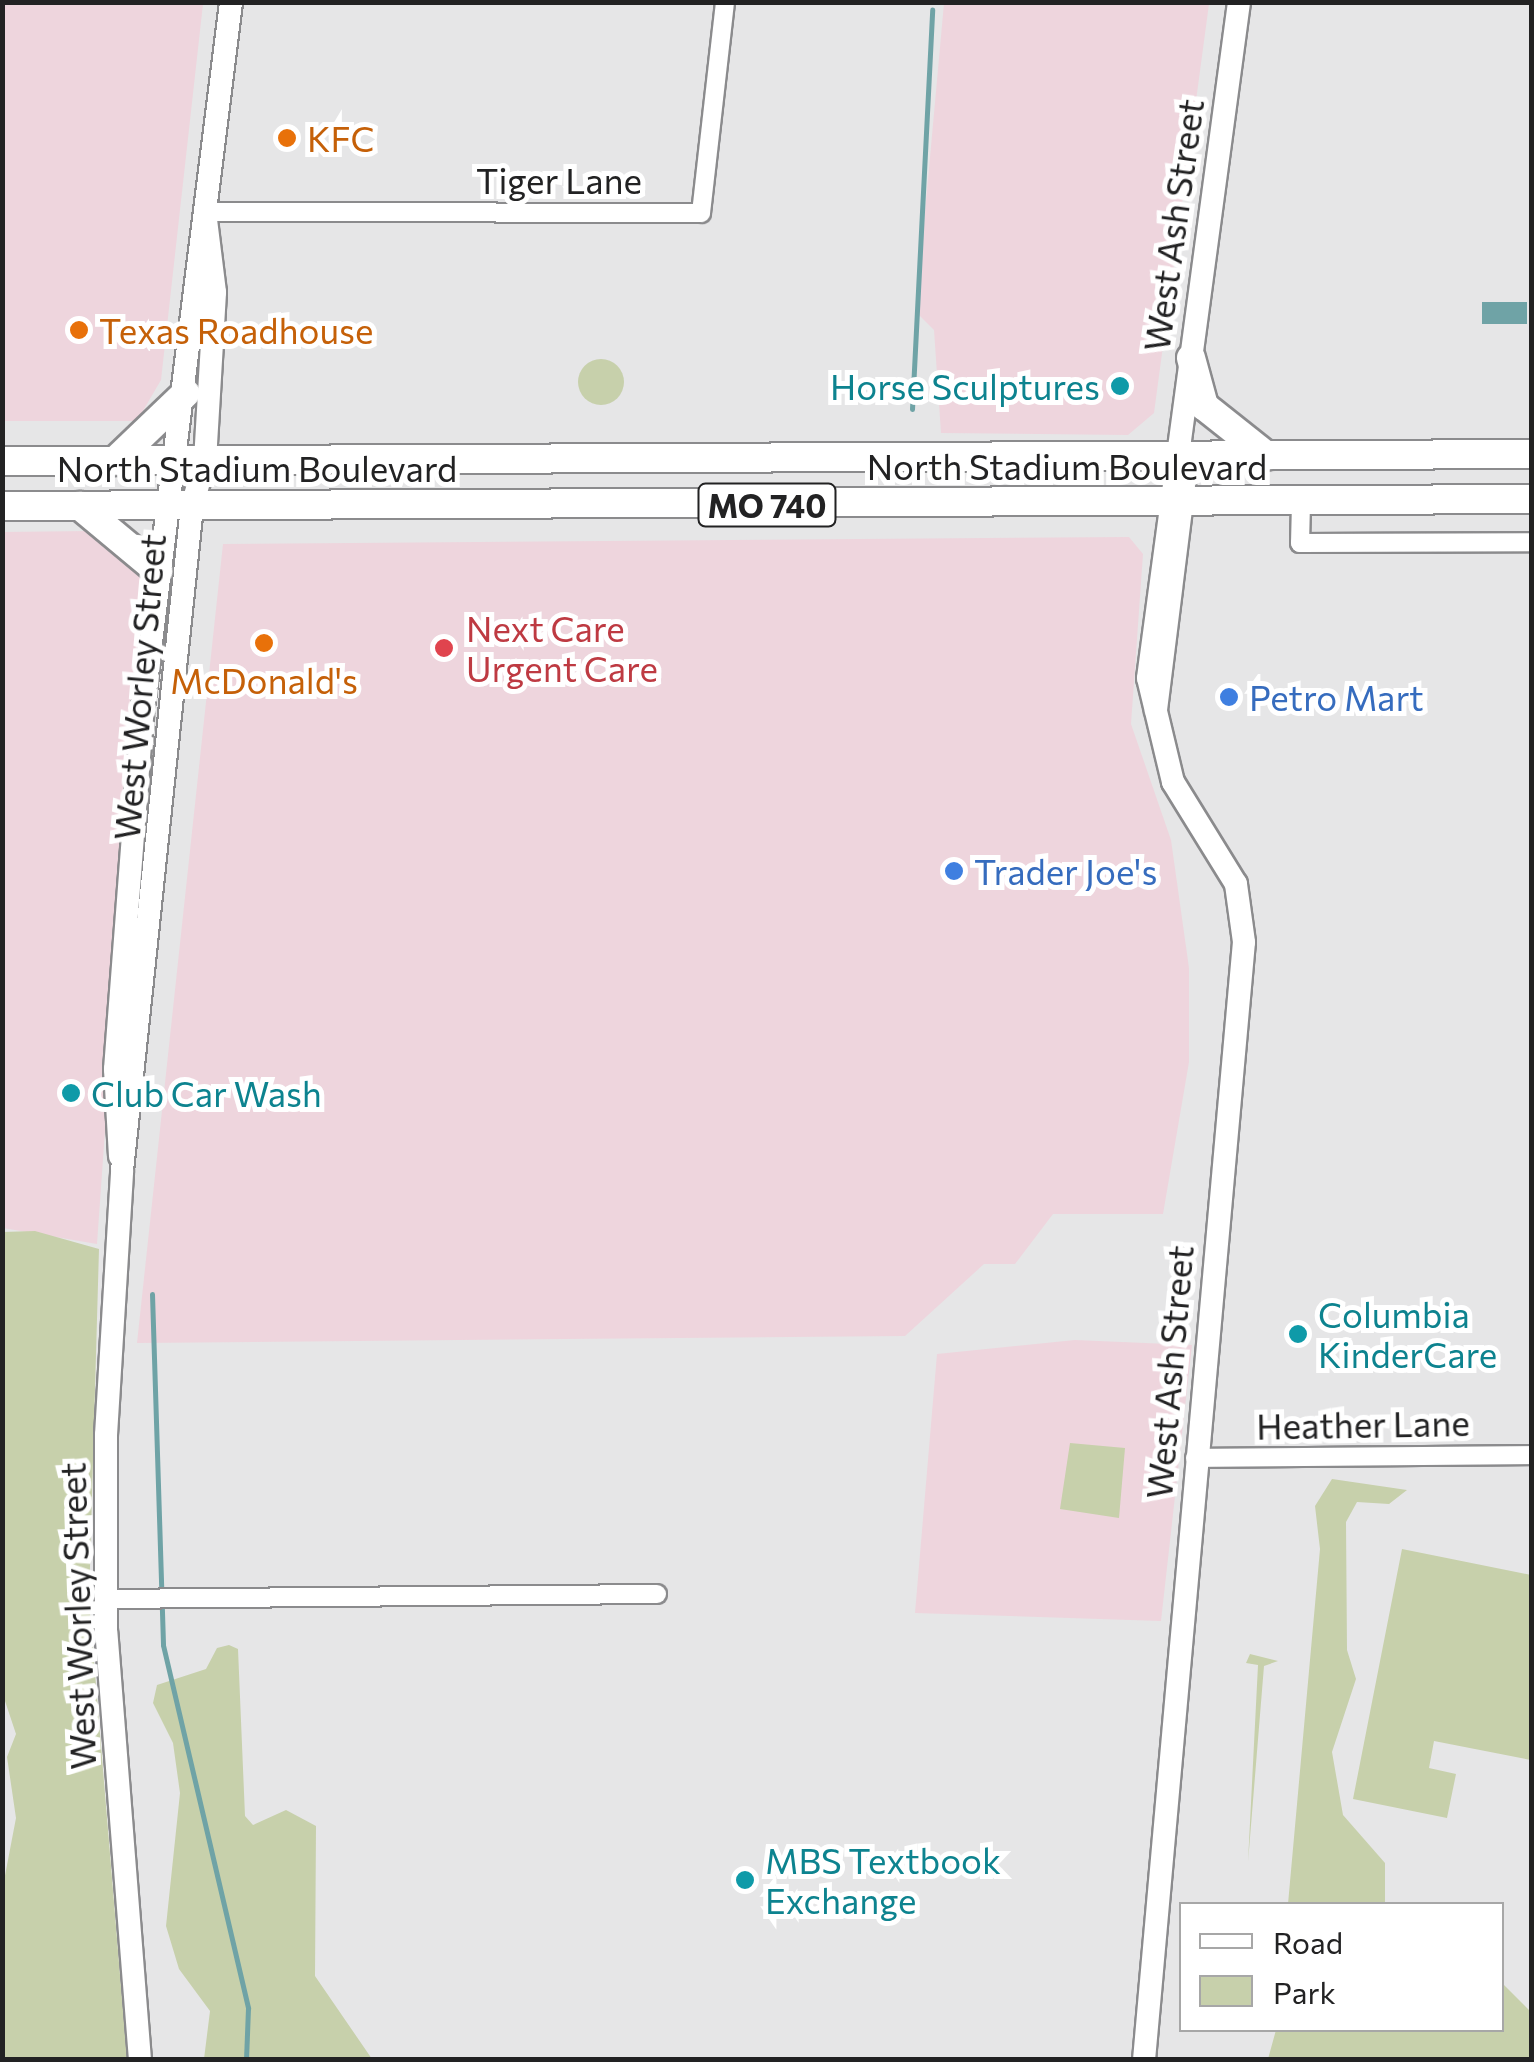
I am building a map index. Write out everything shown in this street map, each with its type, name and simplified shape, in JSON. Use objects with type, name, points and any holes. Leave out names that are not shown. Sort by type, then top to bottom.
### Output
[{"type":"main road","points":[[1191,358],[1204,406],[1267,456]]},
{"type":"main road","points":[[114,460],[186,394]]},
{"type":"main road","name":"North Stadium Boulevard","points":[[2,461],[1532,454]]},
{"type":"main road","name":"North Stadium Boulevard","points":[[2,506],[1176,504],[1532,499]]},
{"type":"main road","points":[[80,506],[158,571]]},
{"type":"street","name":"West Worley Street","points":[[192,461],[186,394],[231,2]]},
{"type":"street","name":"Tiger Lane","points":[[204,212],[701,213],[725,2]]},
{"type":"street","name":"West Ash Street","points":[[1144,2060],[1243,913],[1225,854],[1174,782],[1148,678],[1176,504],[1191,358],[1239,2]]},
{"type":"street","name":"West Worley Street","points":[[122,1170],[115,1069],[158,571],[192,461],[215,292],[204,212]]},
{"type":"street","points":[[1301,503],[1300,543],[1532,542]]},
{"type":"street","name":"West Worley Street","points":[[140,2060],[105,1599],[122,1170],[179,506]]},
{"type":"street","name":"Heather Lane","points":[[1195,1458],[1532,1455]]},
{"type":"street","points":[[105,1599],[657,1594]]},
{"type":"shaded area","points":[[2,3],[203,4],[161,380],[137,421],[3,421]]},
{"type":"shaded area","points":[[944,3],[1209,4],[1154,413],[1128,435],[941,433],[934,330],[916,312]]},
{"type":"shaded area","points":[[91,531],[137,560],[144,579],[97,1244],[3,1228],[2,532]]},
{"type":"shaded area","points":[[1129,537],[1143,554],[1131,724],[1171,840],[1189,968],[1189,1062],[1163,1214],[1053,1214],[1015,1264],[984,1264],[905,1336],[137,1343],[223,544]]},
{"type":"shaded area","points":[[1075,1340],[1192,1345],[1161,1621],[915,1613],[937,1354]]},
{"type":"green space","points":[[601,359],[617,366],[624,382],[617,398],[601,405],[585,398],[578,382],[585,366]]},
{"type":"green space","points":[[35,1231],[99,1249],[89,1601],[127,2059],[3,2059],[3,1886],[16,1818],[7,1757],[16,1734],[2,1692],[2,1232]]},
{"type":"green space","points":[[1070,1443],[1125,1448],[1119,1518],[1060,1509]]},
{"type":"green space","points":[[1332,1479],[1407,1490],[1389,1504],[1357,1502],[1346,1522],[1347,1650],[1356,1679],[1332,1752],[1343,1815],[1385,1863],[1385,1902],[1288,1902],[1320,1549],[1315,1506]]},
{"type":"green space","points":[[1402,1549],[1531,1575],[1531,1760],[1434,1741],[1429,1768],[1456,1774],[1447,1818],[1353,1799]]},
{"type":"green space","points":[[229,1645],[238,1649],[245,1816],[253,1825],[286,1810],[316,1826],[315,1976],[372,2059],[204,2059],[210,2011],[179,1969],[166,1926],[180,1793],[173,1743],[153,1703],[157,1685],[206,1669],[217,1648]]},
{"type":"green space","points":[[1250,1654],[1278,1661],[1264,1666],[1248,1862],[1258,1665],[1246,1663]]},
{"type":"green space","points":[[1504,1985],[1531,2012],[1531,2059],[1268,2059],[1275,2032],[1504,2032]]},
{"type":"water","points":[[1482,302],[1527,302],[1527,324],[1482,324]]},
{"type":"waterway","points":[[912,409],[932,9]]},
{"type":"waterway","points":[[152,1294],[163,1645],[248,2008],[246,2060]]},
{"type":"place","name":"KFC","points":[[287,138]]},
{"type":"place","name":"Texas Roadhouse","points":[[79,330]]},
{"type":"place","name":"Horse Sculptures","points":[[1120,386]]},
{"type":"place","name":"McDonald's","points":[[264,643]]},
{"type":"place","name":"Next Care Urgent Care","points":[[444,648]]},
{"type":"place","name":"Petro Mart","points":[[1229,697]]},
{"type":"place","name":"Trader Joe's","points":[[954,871]]},
{"type":"place","name":"Club Car Wash","points":[[71,1093]]},
{"type":"place","name":"Columbia KinderCare","points":[[1298,1334]]},
{"type":"place","name":"MBS Textbook Exchange","points":[[745,1880]]}]
